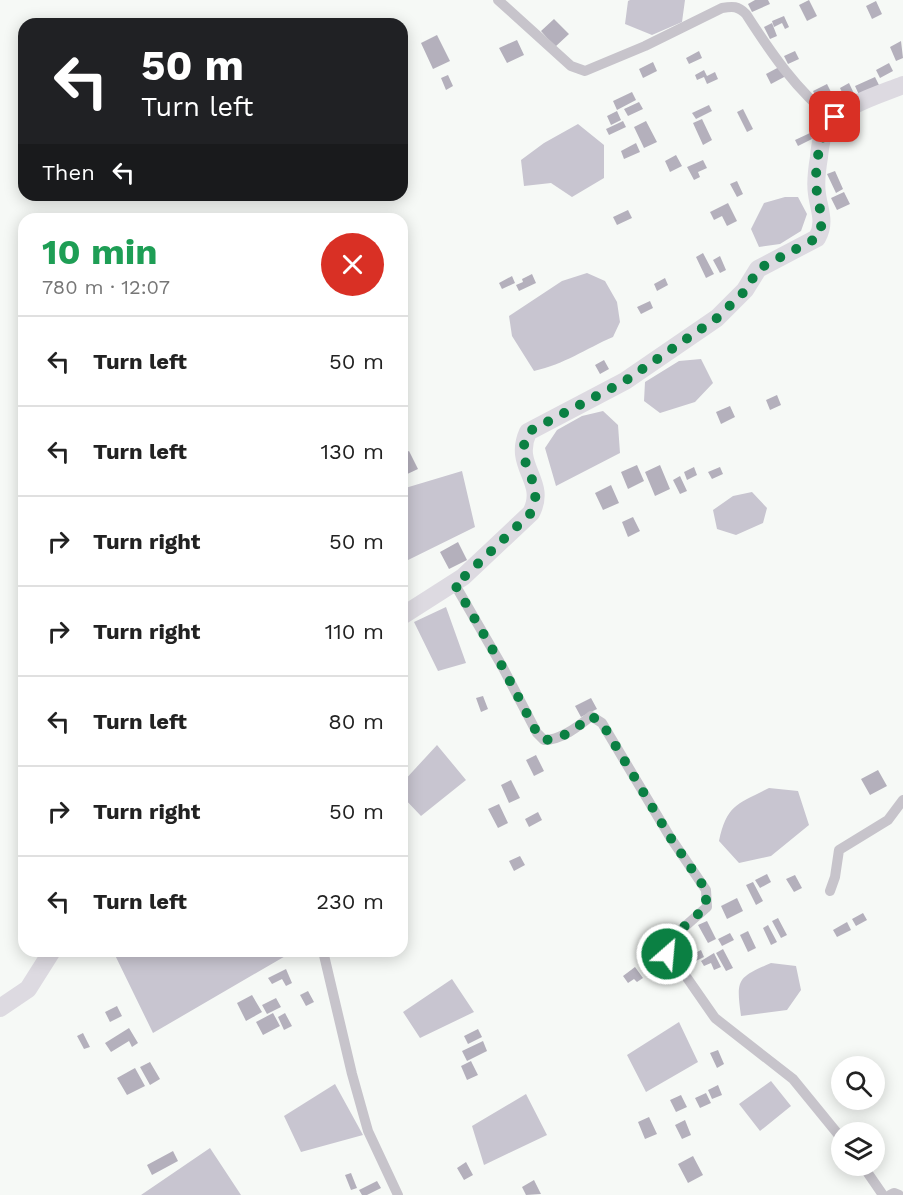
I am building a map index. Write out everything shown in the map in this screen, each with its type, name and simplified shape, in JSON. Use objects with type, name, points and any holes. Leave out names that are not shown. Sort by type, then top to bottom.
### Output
[{"type":"main road","points":[[408,612],[464,577],[531,513],[537,501],[522,455],[522,443],[528,432],[625,381],[717,318],[746,290],[758,269],[817,238],[822,229],[817,193],[818,163],[826,127],[833,119],[850,108],[903,85]]},
{"type":"main road","points":[[0,1008],[28,989],[48,957]]},
{"type":"street","points":[[498,0],[571,66],[585,71],[645,46],[722,8],[732,6],[740,8],[779,63],[815,105],[833,119]]},
{"type":"street","points":[[454,583],[502,666],[537,733],[544,740],[552,740],[576,728],[591,716],[602,723],[670,837],[706,890],[706,907],[666,943],[667,954],[683,972],[715,1018],[793,1079],[831,1126]]},
{"type":"street","points":[[830,891],[835,877],[839,850],[888,820],[903,800]]},
{"type":"street","points":[[324,957],[368,1131],[398,1195]]},
{"type":"street","points":[[870,1176],[883,1195]]},
{"type":"street","points":[[890,1195],[894,1193],[899,1195]]},
{"type":"shaded area","points":[[630,0],[685,0],[682,22],[652,35],[625,24]]},
{"type":"shaded area","points":[[578,124],[604,145],[604,178],[572,197],[551,183],[524,186],[521,160],[544,143]]},
{"type":"shaded area","points":[[785,197],[798,197],[807,214],[801,231],[780,244],[759,247],[751,229],[764,203]]},
{"type":"shaded area","points":[[587,273],[605,281],[617,302],[620,322],[613,337],[565,360],[534,371],[512,336],[509,316],[562,281]]},
{"type":"shaded area","points":[[701,359],[713,383],[695,402],[660,413],[644,401],[645,382],[679,361]]},
{"type":"shaded area","points":[[603,411],[618,425],[620,453],[556,486],[545,448],[557,430],[582,416]]},
{"type":"shaded area","points":[[462,471],[475,527],[408,560],[408,487]]},
{"type":"shaded area","points":[[752,492],[767,508],[763,523],[736,535],[717,529],[713,510],[733,496]]},
{"type":"shaded area","points":[[446,607],[466,663],[438,671],[414,622]]},
{"type":"shaded area","points":[[437,745],[466,780],[421,816],[408,802],[408,776]]},
{"type":"shaded area","points":[[769,788],[798,791],[809,825],[771,856],[739,863],[719,841],[726,819],[735,807]]},
{"type":"shaded area","points":[[116,957],[284,957],[153,1033]]},
{"type":"shaded area","points":[[771,963],[796,966],[801,990],[787,1010],[741,1016],[739,987],[741,981],[751,972]]},
{"type":"shaded area","points":[[452,979],[474,1012],[420,1038],[403,1012]]},
{"type":"shaded area","points":[[679,1022],[698,1062],[646,1092],[627,1055]]},
{"type":"shaded area","points":[[771,1081],[791,1106],[760,1131],[739,1104]]},
{"type":"shaded area","points":[[335,1084],[363,1135],[301,1152],[284,1116]]},
{"type":"shaded area","points":[[526,1094],[547,1135],[484,1165],[472,1126]]},
{"type":"shaded area","points":[[210,1148],[241,1195],[141,1195]]},
{"type":"building","points":[[755,0],[768,0],[770,4],[752,12],[748,4]]},
{"type":"building","points":[[809,0],[817,16],[807,21],[799,5]]},
{"type":"building","points":[[876,1],[882,14],[872,19],[866,6]]},
{"type":"building","points":[[784,16],[789,27],[785,29],[782,23],[774,27],[772,21]]},
{"type":"building","points":[[554,19],[569,34],[555,47],[541,31]]},
{"type":"building","points":[[772,23],[777,36],[770,39],[764,27]]},
{"type":"building","points":[[437,35],[450,61],[433,69],[421,43]]},
{"type":"building","points":[[517,40],[524,55],[507,63],[499,48]]},
{"type":"building","points":[[901,41],[903,58],[896,61],[890,47]]},
{"type":"building","points":[[699,51],[702,58],[689,64],[686,58]]},
{"type":"building","points":[[795,51],[799,59],[788,64],[784,56]]},
{"type":"building","points":[[653,62],[657,71],[643,78],[639,69]]},
{"type":"building","points":[[889,63],[893,71],[880,78],[876,70]]},
{"type":"building","points":[[781,66],[786,76],[771,84],[766,74]]},
{"type":"building","points":[[704,70],[707,76],[715,72],[718,79],[707,84],[704,77],[697,80],[695,75]]},
{"type":"building","points":[[448,75],[453,86],[446,90],[441,78]]},
{"type":"building","points":[[875,77],[881,89],[861,99],[855,86]]},
{"type":"building","points":[[849,83],[857,100],[848,105],[840,88]]},
{"type":"building","points":[[827,84],[831,92],[817,99],[813,91]]},
{"type":"building","points":[[632,92],[636,100],[617,110],[613,101]]},
{"type":"building","points":[[829,96],[836,110],[828,114],[821,100]]},
{"type":"building","points":[[639,102],[643,109],[628,116],[624,109]]},
{"type":"building","points":[[709,105],[712,111],[696,119],[692,113]]},
{"type":"building","points":[[743,109],[753,129],[747,132],[737,112]]},
{"type":"building","points":[[617,111],[621,120],[611,125],[607,116]]},
{"type":"building","points":[[702,119],[712,140],[703,145],[693,123]]},
{"type":"building","points":[[623,121],[626,127],[609,135],[606,129]]},
{"type":"building","points":[[646,121],[657,142],[644,148],[634,127]]},
{"type":"building","points":[[810,133],[812,139],[798,146],[795,140]]},
{"type":"building","points":[[636,143],[640,152],[624,159],[621,151]]},
{"type":"building","points":[[676,155],[682,166],[670,172],[665,161]]},
{"type":"building","points":[[703,160],[707,168],[698,172],[700,177],[694,180],[687,167]]},
{"type":"building","points":[[835,171],[843,189],[836,193],[827,174]]},
{"type":"building","points":[[737,181],[743,194],[737,197],[730,184]]},
{"type":"building","points":[[844,192],[850,204],[837,210],[831,198]]},
{"type":"building","points":[[728,203],[737,221],[727,226],[722,216],[714,220],[710,212]]},
{"type":"building","points":[[628,210],[632,218],[617,225],[613,217]]},
{"type":"building","points":[[703,253],[714,274],[706,278],[696,257]]},
{"type":"building","points":[[720,256],[726,270],[720,273],[713,260]]},
{"type":"building","points":[[532,274],[536,283],[519,291],[516,285]]},
{"type":"building","points":[[512,276],[515,283],[502,289],[499,283]]},
{"type":"building","points":[[665,278],[668,285],[657,291],[654,284]]},
{"type":"building","points":[[650,301],[653,308],[641,314],[637,307]]},
{"type":"building","points":[[604,360],[609,369],[600,374],[595,365]]},
{"type":"building","points":[[777,395],[781,405],[770,410],[766,400]]},
{"type":"building","points":[[730,406],[735,417],[721,424],[716,412]]},
{"type":"building","points":[[408,451],[418,469],[408,474]]},
{"type":"building","points":[[637,465],[644,481],[628,489],[621,472]]},
{"type":"building","points":[[660,465],[670,489],[655,496],[645,472]]},
{"type":"building","points":[[694,467],[697,475],[687,480],[684,472]]},
{"type":"building","points":[[720,467],[723,474],[712,479],[708,472]]},
{"type":"building","points":[[680,476],[687,491],[680,494],[673,480]]},
{"type":"building","points":[[611,485],[619,503],[603,510],[595,493]]},
{"type":"building","points":[[633,517],[640,531],[628,537],[622,522]]},
{"type":"building","points":[[458,542],[467,560],[449,569],[440,552]]},
{"type":"building","points":[[483,696],[488,709],[481,712],[476,698]]},
{"type":"building","points":[[591,698],[597,709],[581,717],[575,706]]},
{"type":"building","points":[[536,755],[544,771],[534,776],[526,760]]},
{"type":"building","points":[[878,770],[887,786],[870,795],[861,779]]},
{"type":"building","points":[[511,780],[520,798],[509,803],[501,785]]},
{"type":"building","points":[[499,804],[508,823],[498,828],[488,809]]},
{"type":"building","points":[[538,812],[542,820],[529,827],[525,819]]},
{"type":"building","points":[[520,856],[525,865],[514,871],[509,861]]},
{"type":"building","points":[[767,874],[771,882],[760,888],[755,880]]},
{"type":"building","points":[[795,875],[802,888],[794,892],[786,879]]},
{"type":"building","points":[[753,882],[763,901],[756,905],[746,885]]},
{"type":"building","points":[[737,898],[743,911],[727,919],[721,906]]},
{"type":"building","points":[[863,913],[867,920],[856,926],[852,919]]},
{"type":"building","points":[[778,918],[787,935],[781,938],[772,921]]},
{"type":"building","points":[[707,921],[716,939],[708,943],[698,925]]},
{"type":"building","points":[[847,922],[851,930],[837,937],[833,930]]},
{"type":"building","points":[[768,925],[777,942],[771,945],[763,928]]},
{"type":"building","points":[[748,931],[756,948],[748,952],[740,935]]},
{"type":"building","points":[[730,933],[734,940],[722,946],[718,939]]},
{"type":"building","points":[[689,944],[693,954],[701,950],[704,957],[688,965],[680,948]]},
{"type":"building","points":[[723,949],[733,968],[726,971],[716,953]]},
{"type":"building","points":[[714,953],[721,967],[714,970],[711,963],[704,966],[701,961]]},
{"type":"building","points":[[635,967],[643,978],[637,982],[634,979],[628,983],[623,976]]},
{"type":"building","points":[[286,969],[292,983],[286,986],[282,979],[272,984],[268,978]]},
{"type":"building","points":[[308,991],[314,1002],[306,1006],[300,995]]},
{"type":"building","points":[[252,995],[262,1012],[246,1021],[237,1003]]},
{"type":"building","points":[[276,998],[281,1007],[267,1014],[262,1005]]},
{"type":"building","points":[[117,1006],[122,1016],[110,1022],[105,1012]]},
{"type":"building","points":[[273,1013],[280,1026],[263,1035],[256,1022]]},
{"type":"building","points":[[285,1013],[292,1026],[284,1030],[278,1017]]},
{"type":"building","points":[[129,1028],[138,1043],[132,1047],[129,1041],[111,1052],[105,1043]]},
{"type":"building","points":[[478,1029],[482,1037],[468,1044],[464,1036]]},
{"type":"building","points":[[83,1033],[90,1047],[84,1049],[77,1036]]},
{"type":"building","points":[[483,1041],[487,1051],[467,1061],[462,1051]]},
{"type":"building","points":[[718,1050],[724,1064],[717,1068],[710,1053]]},
{"type":"building","points":[[471,1061],[478,1075],[467,1080],[461,1066]]},
{"type":"building","points":[[150,1062],[160,1079],[150,1085],[140,1067]]},
{"type":"building","points":[[135,1068],[145,1086],[127,1095],[117,1078]]},
{"type":"building","points":[[718,1085],[722,1095],[712,1099],[708,1090]]},
{"type":"building","points":[[706,1093],[711,1103],[700,1108],[695,1098]]},
{"type":"building","points":[[681,1095],[687,1107],[676,1112],[670,1100]]},
{"type":"building","points":[[649,1117],[657,1134],[645,1139],[638,1122]]},
{"type":"building","points":[[685,1120],[691,1135],[682,1139],[675,1125]]},
{"type":"building","points":[[173,1151],[178,1161],[152,1175],[147,1165]]},
{"type":"building","points":[[693,1156],[703,1175],[688,1183],[678,1164]]},
{"type":"building","points":[[466,1162],[473,1175],[464,1180],[457,1168]]},
{"type":"building","points":[[351,1173],[357,1188],[351,1190],[345,1175]]},
{"type":"building","points":[[534,1180],[541,1194],[526,1195],[522,1187]]},
{"type":"building","points":[[377,1181],[381,1188],[362,1195],[359,1190]]},
{"type":"route","points":[[667,954],[666,943],[706,907],[706,890],[670,837],[602,723],[591,716],[576,728],[552,740],[544,740],[537,733],[502,666],[454,583],[464,577],[531,513],[537,501],[522,455],[522,443],[528,432],[625,381],[717,318],[746,290],[758,269],[817,238],[822,229],[822,216],[816,174],[826,127],[835,117]]}]
